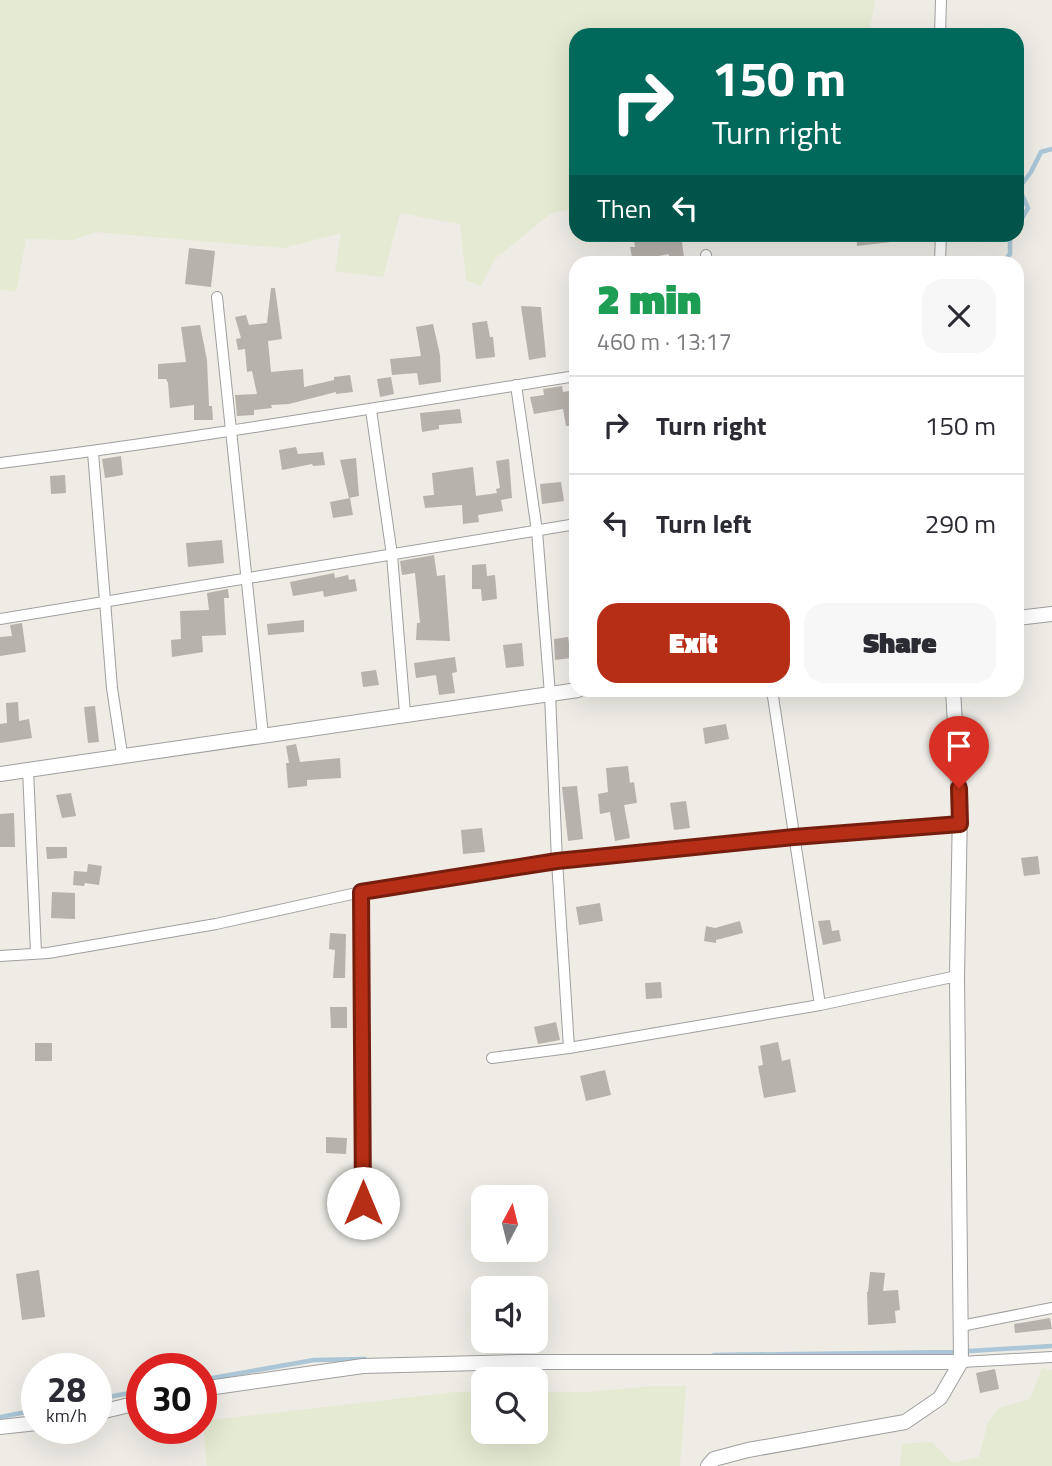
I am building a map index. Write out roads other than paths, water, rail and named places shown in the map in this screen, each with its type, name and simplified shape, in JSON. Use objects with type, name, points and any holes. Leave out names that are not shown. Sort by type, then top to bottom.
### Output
[{"type":"street","points":[[940,28],[941,0]]},
{"type":"street","points":[[217,297],[263,735]]},
{"type":"street","points":[[0,463],[93,452],[569,377]]},
{"type":"street","points":[[516,385],[537,531],[550,694],[569,1048]]},
{"type":"street","points":[[371,410],[392,555],[405,713]]},
{"type":"street","points":[[93,452],[112,688],[122,754]]},
{"type":"street","points":[[0,619],[569,525]]},
{"type":"street","points":[[1024,617],[1052,614]]},
{"type":"street","points":[[0,774],[122,754],[569,691]]},
{"type":"street","points":[[773,697],[820,1005]]},
{"type":"street","points":[[708,1466],[714,1459],[748,1450],[905,1422],[940,1398],[961,1362],[957,976],[960,824],[953,697]]},
{"type":"street","points":[[28,769],[36,953]]},
{"type":"street","points":[[0,956],[36,953],[216,924],[361,892],[557,861],[794,837],[960,824]]},
{"type":"street","points":[[361,892],[363,1228]]},
{"type":"street","points":[[492,1058],[569,1048],[820,1005],[957,976]]},
{"type":"street","points":[[961,1326],[1052,1308]]},
{"type":"street","points":[[217,1387],[363,1366],[521,1362],[961,1362],[1052,1357]]},
{"type":"street","points":[[0,1427],[21,1425]]},
{"type":"waterway","points":[[1024,181],[1041,152],[1052,149]]},
{"type":"waterway","points":[[1024,199],[1028,208],[1024,215]]},
{"type":"waterway","points":[[1008,256],[1010,242]]},
{"type":"waterway","points":[[714,1355],[954,1352],[1052,1346]]},
{"type":"waterway","points":[[217,1377],[314,1360],[365,1359]]},
{"type":"waterway","points":[[112,1396],[126,1394]]},
{"type":"waterway","points":[[0,1417],[21,1413]]}]
